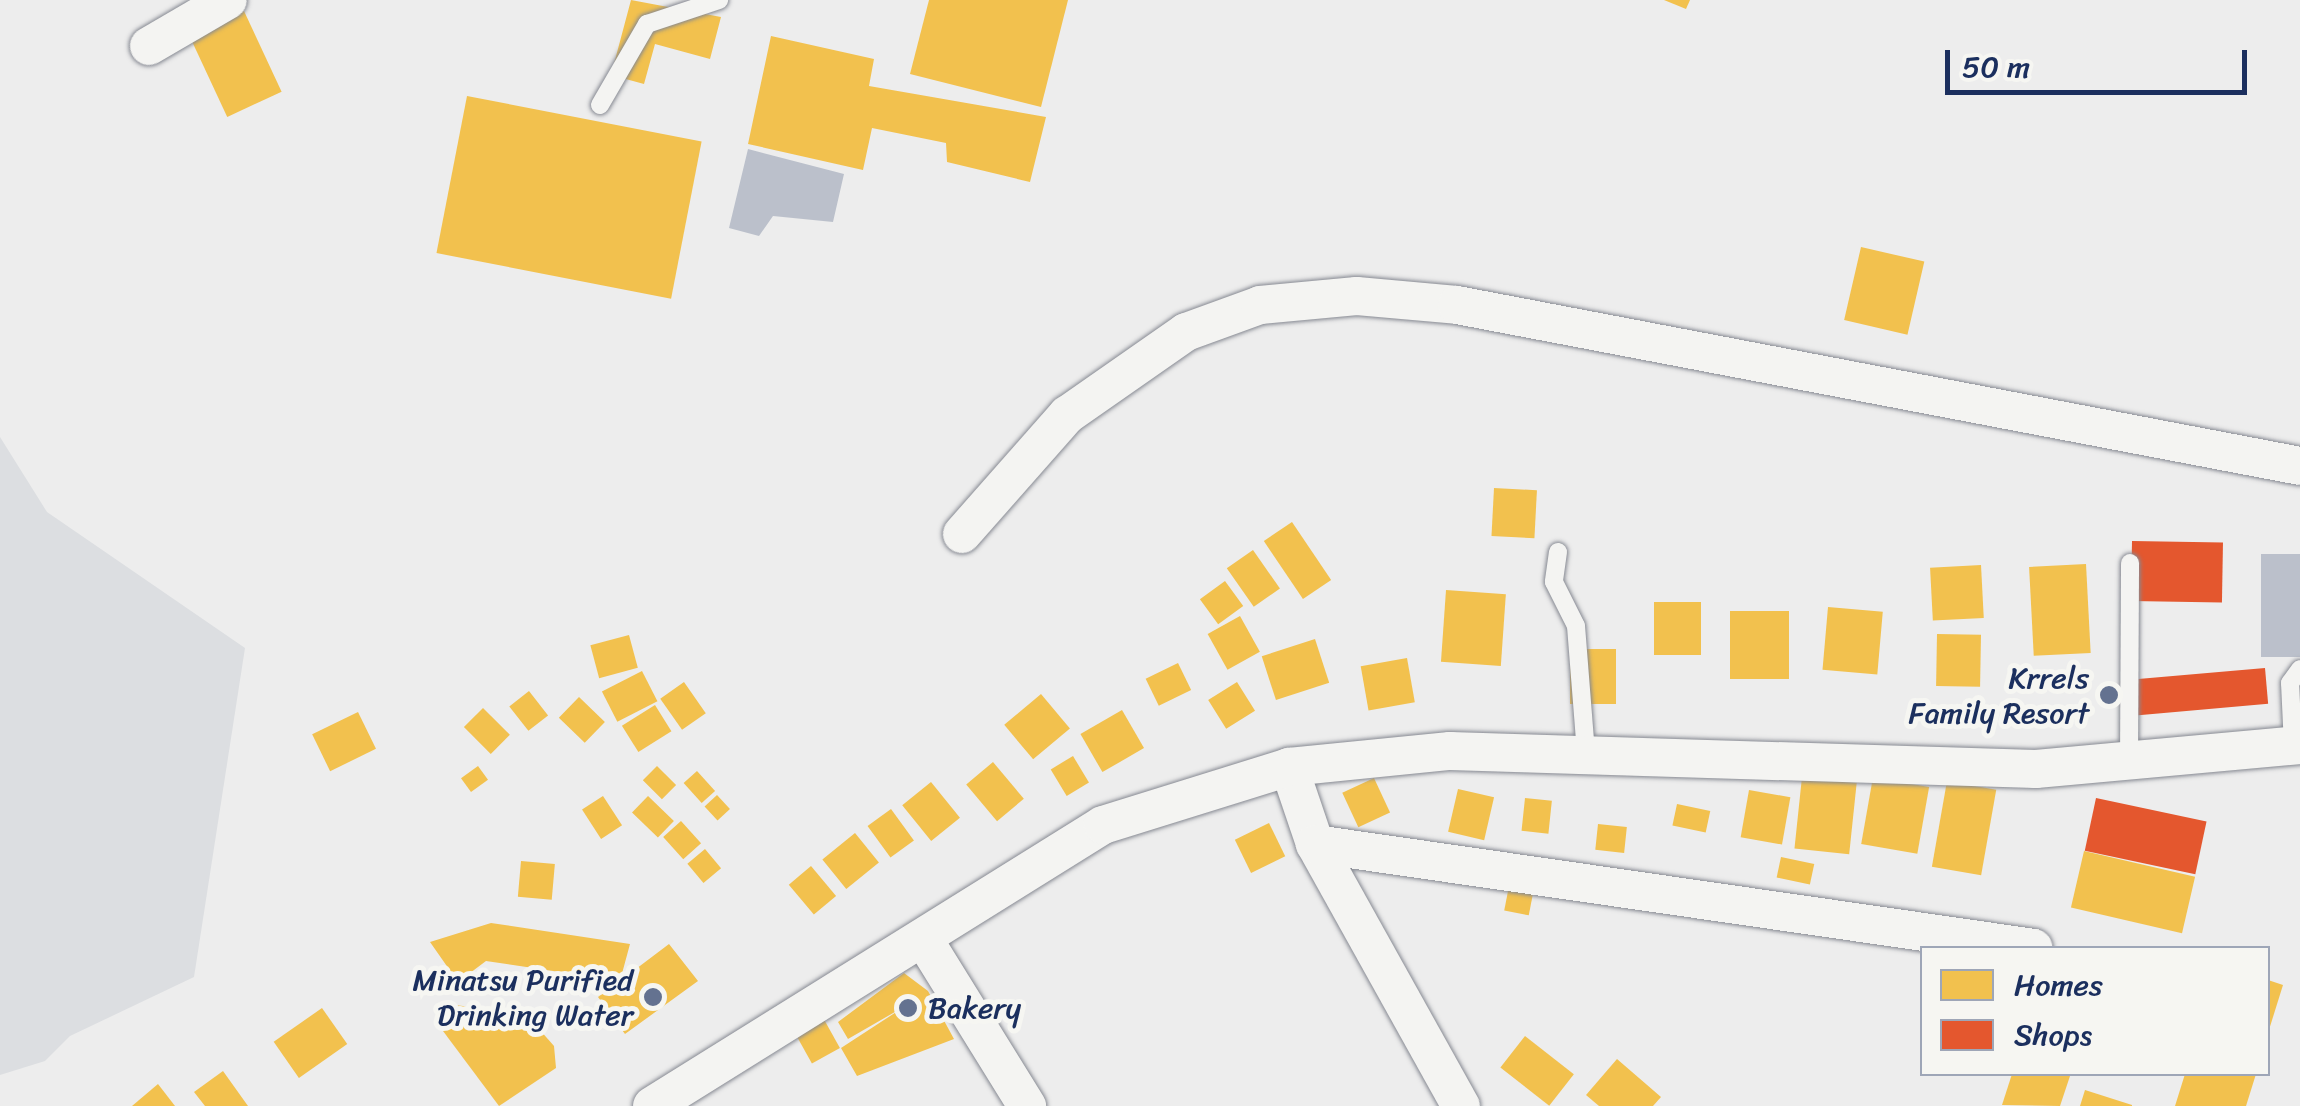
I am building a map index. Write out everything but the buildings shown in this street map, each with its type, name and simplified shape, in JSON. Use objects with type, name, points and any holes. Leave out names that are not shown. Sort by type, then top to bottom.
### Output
[{"type":"street","points":[[149,46],[228,0]]},
{"type":"street","points":[[962,534],[1067,415],[1186,332],[1260,305],[1357,296],[1458,305],[2300,466]]},
{"type":"street","points":[[652,1106],[926,943],[1103,825],[1289,766],[1450,751],[1586,752],[1872,768],[2129,765],[2296,745]]},
{"type":"street","points":[[1289,766],[1315,844],[1461,1106]]},
{"type":"street","points":[[1315,844],[2020,946]]},
{"type":"street","points":[[926,943],[1027,1106]]},
{"type":"lane","points":[[600,106],[647,24],[719,0]]},
{"type":"lane","points":[[1558,552],[1554,582],[1576,626],[1586,752]]},
{"type":"lane","points":[[2129,765],[2130,562]]},
{"type":"lane","points":[[2296,745],[2290,683],[2300,669]]},
{"type":"shaded area","points":[[748,149],[844,174],[833,222],[773,216],[759,236],[729,228]]},
{"type":"shaded area","points":[[0,437],[47,512],[245,648],[194,977],[70,1036],[45,1061],[0,1075]]},
{"type":"shaded area","points":[[2261,554],[2300,554],[2300,657],[2261,657]]},
{"type":"place","name":"Krrels Family Resort","points":[[2109,695]]},
{"type":"place","name":"Minatsu Purified Drinking Water","points":[[653,997]]},
{"type":"place","name":"Bakery","points":[[908,1008]]}]
